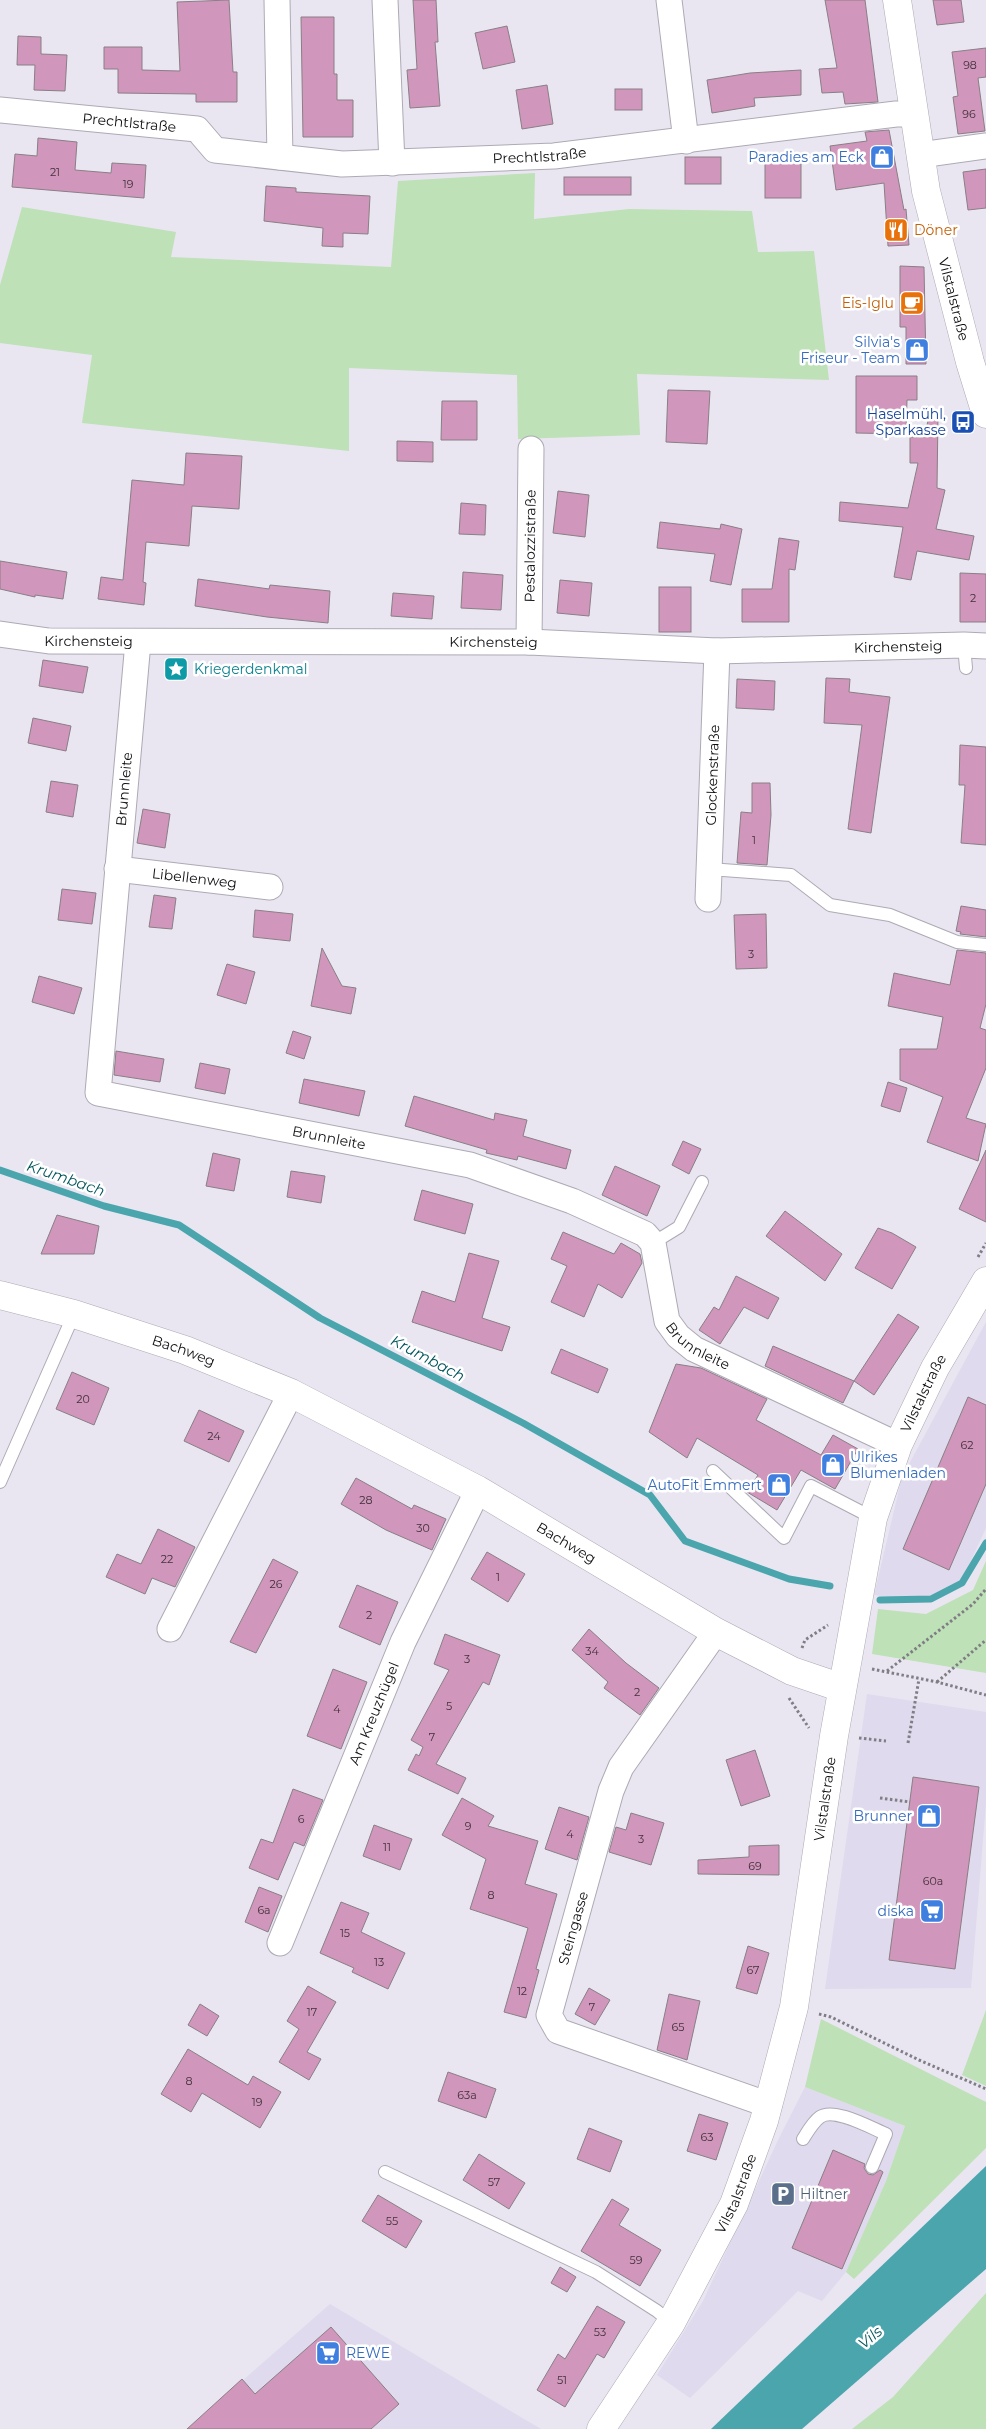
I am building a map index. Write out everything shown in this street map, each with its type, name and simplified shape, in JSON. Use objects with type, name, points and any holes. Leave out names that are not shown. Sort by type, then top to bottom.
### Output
[{"type":"main road","name":"Vilstalstraße","points":[[897,0],[926,191],[970,362],[986,414]]},
{"type":"main road","name":"Vilstalstraße","points":[[601,2429],[672,2323],[734,2204],[770,2105],[794,2007],[844,1676],[873,1518],[898,1445],[981,1270]]},
{"type":"main road","name":"Bachweg","points":[[0,1295],[74,1314],[185,1350],[291,1393],[478,1490],[716,1632],[792,1671],[844,1676]]},
{"type":"street","points":[[277,0],[280,157]]},
{"type":"street","points":[[385,0],[392,163]]},
{"type":"street","points":[[669,0],[686,141]]},
{"type":"street","name":"Prechtlstraße","points":[[0,110],[197,129],[215,150],[342,164],[554,156],[896,114],[913,114]]},
{"type":"street","points":[[920,155],[986,146]]},
{"type":"street","name":"Pestalozzistraße","points":[[529,642],[532,450]]},
{"type":"street","name":"Kirchensteig","points":[[0,634],[49,642],[529,642],[717,651],[972,653]]},
{"type":"street","name":"Brunnleite","points":[[138,642],[98,1093],[470,1165],[572,1201],[645,1234],[653,1243],[667,1321],[678,1336],[694,1349],[898,1445]]},
{"type":"street","name":"Glockenstraße","points":[[708,899],[717,651]]},
{"type":"street","name":"Libellenweg","points":[[117,869],[270,887]]},
{"type":"street","points":[[170,1629],[291,1393]]},
{"type":"street","name":"Am Kreuzhügel","points":[[280,1944],[404,1642],[478,1490]]},
{"type":"street","name":"Steingasse","points":[[716,1632],[621,1767],[611,1790],[549,2015],[558,2031],[770,2105]]},
{"type":"lane","points":[[709,869],[791,875],[830,905],[890,915],[957,942],[986,946]]},
{"type":"lane","points":[[653,1243],[680,1227],[702,1182]]},
{"type":"lane","points":[[0,1482],[74,1314]]},
{"type":"lane","points":[[713,1471],[784,1538],[811,1486],[873,1518]]},
{"type":"lane","points":[[803,2138],[820,2117],[828,2114],[838,2114],[886,2134],[872,2167]]},
{"type":"lane","points":[[385,2172],[596,2272],[657,2311],[672,2323]]},
{"type":"path","points":[[981,1270],[986,1243]]},
{"type":"path","points":[[886,1672],[973,1604],[986,1589]]},
{"type":"path","points":[[810,1730],[786,1692],[792,1671],[805,1640],[830,1623]]},
{"type":"path","points":[[937,1682],[986,1640]]},
{"type":"path","points":[[844,1676],[886,1672],[937,1682],[986,1695]]},
{"type":"path","points":[[908,1743],[919,1679]]},
{"type":"path","points":[[880,1798],[910,1802]]},
{"type":"path","points":[[794,2007],[831,2017],[919,2060],[986,2089]]},
{"type":"shaded area","points":[[986,1322],[986,1528],[961,1582],[927,1601],[874,1595],[902,1477]]},
{"type":"shaded area","points":[[867,1694],[986,1712],[986,1803],[971,1988],[825,1989]]},
{"type":"shaded area","points":[[805,2087],[905,2126],[886,2181],[846,2272],[822,2301],[798,2291],[690,2398],[657,2375],[703,2301],[779,2138]]},
{"type":"shaded area","points":[[330,2304],[541,2429],[187,2429]]},
{"type":"green space","points":[[535,173],[534,219],[629,209],[752,211],[758,252],[814,251],[829,380],[637,374],[640,435],[518,439],[517,375],[349,368],[349,451],[82,423],[92,355],[0,343],[0,285],[22,207],[176,232],[171,257],[391,267],[398,181]]},
{"type":"green space","points":[[986,1561],[986,1673],[872,1654],[878,1609],[926,1614],[973,1590]]},
{"type":"green space","points":[[986,2010],[986,2086],[962,2075]]},
{"type":"green space","points":[[821,2019],[986,2102],[986,2148],[854,2279],[846,2272],[886,2181],[905,2126],[805,2087]]},
{"type":"green space","points":[[986,2293],[986,2429],[852,2429],[893,2397]]},
{"type":"water","name":"Vils","points":[[986,2166],[986,2269],[802,2429],[711,2429]]},
{"type":"building","points":[[229,0],[233,72],[237,72],[237,102],[196,102],[196,94],[118,93],[118,69],[104,69],[104,47],[142,47],[142,70],[180,71],[177,2]]},
{"type":"building","points":[[413,0],[436,0],[438,42],[435,42],[440,106],[410,108],[407,70],[417,69]]},
{"type":"building","points":[[825,0],[865,0],[878,102],[845,104],[843,92],[822,93],[819,69],[837,68]]},
{"type":"building","points":[[933,0],[961,0],[964,22],[937,25]]},
{"type":"building","points":[[301,17],[334,17],[334,74],[337,74],[337,100],[353,100],[353,137],[303,137]]},
{"type":"building","points":[[507,26],[515,62],[483,69],[475,33]]},
{"type":"building","points":[[18,36],[41,37],[41,54],[67,55],[65,91],[34,90],[35,65],[17,65]]},
{"type":"building","points":[[986,48],[986,77],[978,78],[985,131],[958,134],[953,97],[958,96],[952,52]]},
{"type":"building","points":[[801,70],[801,95],[754,98],[755,106],[712,113],[707,80],[750,73]]},
{"type":"building","points":[[547,85],[553,124],[522,129],[516,90]]},
{"type":"building","points":[[615,89],[642,89],[642,110],[615,110]]},
{"type":"building","points":[[889,130],[904,210],[906,209],[909,245],[888,246],[884,183],[836,190],[830,146],[867,141],[865,132]]},
{"type":"building","points":[[38,138],[77,142],[75,170],[111,173],[112,163],[146,165],[144,198],[12,187],[15,154],[37,156]]},
{"type":"building","points":[[765,155],[801,155],[801,198],[765,198]]},
{"type":"building","points":[[685,157],[721,157],[721,184],[685,184]]},
{"type":"building","points":[[986,169],[986,208],[968,210],[963,172]]},
{"type":"building","points":[[564,177],[631,177],[631,195],[564,195]]},
{"type":"building","points":[[266,186],[296,188],[296,192],[370,196],[368,234],[343,233],[343,247],[322,246],[323,228],[264,221]]},
{"type":"building","points":[[900,266],[924,267],[926,364],[906,364],[906,327],[900,327]]},
{"type":"building","points":[[856,376],[917,376],[917,400],[907,400],[906,434],[856,433]]},
{"type":"building","points":[[668,390],[710,391],[707,444],[666,442]]},
{"type":"building","points":[[442,401],[477,401],[477,440],[441,440]]},
{"type":"building","points":[[930,413],[938,414],[937,488],[945,490],[936,529],[974,536],[969,560],[917,551],[911,580],[894,577],[903,527],[839,521],[840,502],[908,508],[918,463],[910,463],[910,437],[924,437]]},
{"type":"building","points":[[397,441],[433,442],[433,462],[397,461]]},
{"type":"building","points":[[186,453],[242,456],[239,509],[192,506],[189,546],[146,542],[143,582],[146,583],[144,605],[98,599],[101,577],[123,580],[132,480],[184,485]]},
{"type":"building","points":[[558,491],[589,495],[585,537],[553,533]]},
{"type":"building","points":[[461,503],[486,505],[485,535],[459,534]]},
{"type":"building","points":[[660,522],[720,529],[721,524],[742,529],[731,585],[710,581],[715,554],[657,548]]},
{"type":"building","points":[[779,538],[799,541],[795,570],[789,569],[789,622],[742,622],[742,589],[772,589]]},
{"type":"building","points":[[0,561],[67,572],[63,599],[35,595],[35,597],[0,589]]},
{"type":"building","points":[[463,572],[503,575],[501,610],[461,608]]},
{"type":"building","points":[[960,573],[986,574],[986,622],[960,622]]},
{"type":"building","points":[[198,579],[269,589],[270,585],[330,591],[328,623],[267,617],[195,606]]},
{"type":"building","points":[[560,580],[592,583],[589,616],[557,613]]},
{"type":"building","points":[[659,587],[691,587],[691,632],[659,632]]},
{"type":"building","points":[[393,593],[434,596],[432,619],[391,616]]},
{"type":"building","points":[[43,660],[88,667],[83,693],[39,686]]},
{"type":"building","points":[[826,678],[850,679],[849,692],[890,697],[871,833],[848,829],[862,725],[824,723]]},
{"type":"building","points":[[737,679],[775,681],[774,710],[736,708]]},
{"type":"building","points":[[33,718],[71,726],[66,751],[28,743]]},
{"type":"building","points":[[960,745],[986,747],[986,845],[961,843],[965,785],[959,785]]},
{"type":"building","points":[[51,781],[78,785],[73,817],[46,812]]},
{"type":"building","points":[[752,783],[770,783],[771,815],[767,865],[737,863],[741,812],[752,813]]},
{"type":"building","points":[[143,809],[170,814],[165,848],[137,843]]},
{"type":"building","points":[[62,889],[96,893],[92,924],[58,920]]},
{"type":"building","points":[[154,895],[176,898],[172,929],[149,927]]},
{"type":"building","points":[[961,906],[986,910],[986,937],[960,934],[961,932],[956,931]]},
{"type":"building","points":[[255,910],[293,914],[290,941],[253,937]]},
{"type":"building","points":[[766,914],[767,968],[736,969],[734,915]]},
{"type":"building","points":[[322,948],[342,986],[356,988],[351,1014],[311,1006]]},
{"type":"building","points":[[957,950],[986,953],[986,1004],[980,1028],[986,1030],[986,1068],[966,1118],[986,1124],[978,1161],[927,1142],[943,1097],[900,1080],[900,1049],[937,1049],[943,1017],[888,1006],[894,973],[950,985]]},
{"type":"building","points":[[227,964],[255,972],[246,1004],[217,995]]},
{"type":"building","points":[[39,976],[82,988],[74,1014],[32,1002]]},
{"type":"building","points":[[293,1031],[311,1037],[304,1059],[286,1053]]},
{"type":"building","points":[[116,1051],[164,1059],[160,1082],[114,1075]]},
{"type":"building","points":[[200,1063],[230,1069],[225,1094],[195,1088]]},
{"type":"building","points":[[304,1079],[365,1091],[359,1116],[299,1103]]},
{"type":"building","points":[[888,1082],[907,1088],[900,1112],[881,1106]]},
{"type":"building","points":[[414,1096],[494,1120],[495,1113],[527,1120],[523,1136],[571,1150],[566,1169],[518,1156],[517,1160],[486,1153],[487,1150],[405,1126]]},
{"type":"building","points":[[683,1141],[701,1149],[689,1174],[672,1165]]},
{"type":"building","points":[[986,1150],[986,1222],[959,1209]]},
{"type":"building","points":[[213,1153],[240,1159],[234,1191],[206,1186]]},
{"type":"building","points":[[615,1166],[660,1186],[647,1216],[602,1195]]},
{"type":"building","points":[[291,1171],[325,1176],[321,1203],[287,1197]]},
{"type":"building","points":[[422,1190],[473,1204],[465,1234],[414,1220]]},
{"type":"building","points":[[785,1211],[842,1254],[825,1281],[766,1236]]},
{"type":"building","points":[[57,1215],[99,1226],[94,1254],[41,1254]]},
{"type":"building","points":[[878,1228],[892,1233],[916,1247],[892,1289],[855,1268]]},
{"type":"building","points":[[563,1232],[614,1254],[621,1243],[640,1254],[642,1263],[622,1298],[598,1284],[584,1317],[551,1302],[567,1266],[551,1259]]},
{"type":"building","points":[[469,1253],[499,1261],[482,1318],[510,1327],[502,1351],[412,1322],[422,1291],[455,1302]]},
{"type":"building","points":[[736,1276],[779,1298],[768,1319],[744,1307],[720,1344],[699,1330],[714,1307],[719,1310]]},
{"type":"building","points":[[898,1314],[919,1327],[874,1395],[854,1381]]},
{"type":"building","points":[[773,1346],[854,1381],[843,1403],[765,1366]]},
{"type":"building","points":[[561,1349],[608,1369],[598,1393],[551,1373]]},
{"type":"building","points":[[676,1364],[701,1368],[767,1399],[756,1420],[821,1455],[833,1435],[858,1449],[835,1489],[801,1470],[777,1510],[747,1492],[758,1475],[697,1438],[687,1458],[649,1432]]},
{"type":"building","points":[[72,1372],[109,1388],[94,1425],[56,1409]]},
{"type":"building","points":[[968,1397],[986,1405],[986,1484],[949,1570],[903,1549]]},
{"type":"building","points":[[199,1410],[244,1431],[229,1462],[184,1441]]},
{"type":"building","points":[[356,1478],[412,1509],[414,1505],[446,1519],[432,1550],[386,1530],[341,1504]]},
{"type":"building","points":[[158,1529],[195,1547],[175,1587],[152,1578],[145,1594],[106,1577],[117,1554],[141,1564]]},
{"type":"building","points":[[487,1552],[525,1574],[508,1602],[471,1579]]},
{"type":"building","points":[[273,1559],[298,1572],[256,1653],[230,1642]]},
{"type":"building","points":[[357,1585],[398,1602],[380,1645],[339,1627]]},
{"type":"building","points":[[589,1629],[626,1663],[659,1688],[640,1715],[604,1688],[608,1682],[572,1650]]},
{"type":"building","points":[[445,1634],[500,1655],[489,1685],[483,1682],[436,1764],[466,1778],[458,1794],[408,1770],[416,1754],[419,1756],[423,1747],[411,1740],[449,1670],[434,1664]]},
{"type":"building","points":[[333,1669],[367,1682],[341,1749],[307,1736]]},
{"type":"building","points":[[755,1750],[770,1796],[741,1806],[726,1760]]},
{"type":"building","points":[[913,1777],[979,1787],[955,1969],[889,1960]]},
{"type":"building","points":[[293,1789],[323,1800],[304,1846],[294,1842],[278,1880],[249,1868],[261,1839],[273,1843]]},
{"type":"building","points":[[462,1798],[494,1816],[488,1826],[538,1841],[525,1884],[557,1894],[536,1969],[539,1970],[526,2018],[504,2012],[528,1928],[470,1909],[486,1859],[442,1835]]},
{"type":"building","points":[[559,1807],[589,1817],[577,1860],[545,1849]]},
{"type":"building","points":[[631,1813],[664,1823],[651,1865],[609,1852],[616,1827],[626,1830]]},
{"type":"building","points":[[374,1825],[412,1839],[400,1870],[363,1856]]},
{"type":"building","points":[[779,1845],[779,1875],[698,1874],[698,1860],[749,1857],[749,1846]]},
{"type":"building","points":[[259,1887],[282,1896],[268,1932],[245,1922]]},
{"type":"building","points":[[341,1902],[369,1913],[361,1932],[405,1953],[388,1989],[352,1972],[354,1968],[320,1953]]},
{"type":"building","points":[[748,1946],[769,1953],[757,1994],[736,1988]]},
{"type":"building","points":[[308,1986],[336,2002],[307,2052],[321,2059],[309,2080],[279,2062],[299,2029],[287,2021]]},
{"type":"building","points":[[589,1988],[610,2000],[595,2025],[575,2014]]},
{"type":"building","points":[[669,1994],[700,2001],[687,2060],[657,2050]]},
{"type":"building","points":[[200,2004],[219,2016],[207,2036],[188,2025]]},
{"type":"building","points":[[188,2049],[248,2085],[253,2076],[281,2092],[260,2128],[202,2093],[191,2112],[161,2094]]},
{"type":"building","points":[[448,2072],[496,2089],[486,2118],[438,2101]]},
{"type":"building","points":[[699,2114],[728,2123],[716,2160],[687,2151]]},
{"type":"building","points":[[589,2128],[622,2141],[610,2172],[577,2159]]},
{"type":"building","points":[[833,2150],[865,2164],[864,2168],[868,2174],[873,2175],[880,2170],[883,2172],[842,2269],[792,2248]]},
{"type":"building","points":[[479,2154],[525,2183],[509,2209],[463,2180]]},
{"type":"building","points":[[378,2195],[422,2221],[406,2248],[362,2221]]},
{"type":"building","points":[[612,2199],[629,2209],[619,2225],[661,2250],[640,2286],[581,2251]]},
{"type":"building","points":[[560,2267],[576,2277],[567,2292],[551,2283]]},
{"type":"building","points":[[597,2306],[625,2322],[604,2358],[597,2354],[565,2407],[537,2390],[558,2354],[565,2359]]},
{"type":"building","name":"REWE","points":[[331,2327],[399,2404],[371,2429],[187,2429],[242,2379],[255,2394]]},
{"type":"waterway","name":"Krumbach","points":[[0,1170],[104,1206],[179,1225],[320,1318],[523,1423],[650,1495],[685,1541],[789,1579],[830,1586]]},
{"type":"waterway","name":"Krumbach","points":[[880,1600],[931,1599],[962,1583],[986,1543]]},
{"type":"place","name":"Paradies am Eck","points":[[882,157]]},
{"type":"place","name":"Döner","points":[[896,230]]},
{"type":"place","name":"Eis-Iglu","points":[[912,303]]},
{"type":"place","name":"Silvia's Friseur - Team","points":[[917,350]]},
{"type":"place","name":"Haselmühl, Sparkasse","points":[[963,422]]},
{"type":"place","name":"Kriegerdenkmal","points":[[176,669]]},
{"type":"place","name":"Ulrikes Blumenladen","points":[[833,1465]]},
{"type":"place","name":"AutoFit Emmert","points":[[779,1485]]},
{"type":"place","name":"Brunner","points":[[929,1816]]},
{"type":"place","name":"diska","points":[[932,1911]]},
{"type":"place","name":"Hiltner","points":[[783,2194]]},
{"type":"place","name":"REWE","points":[[328,2353]]}]
